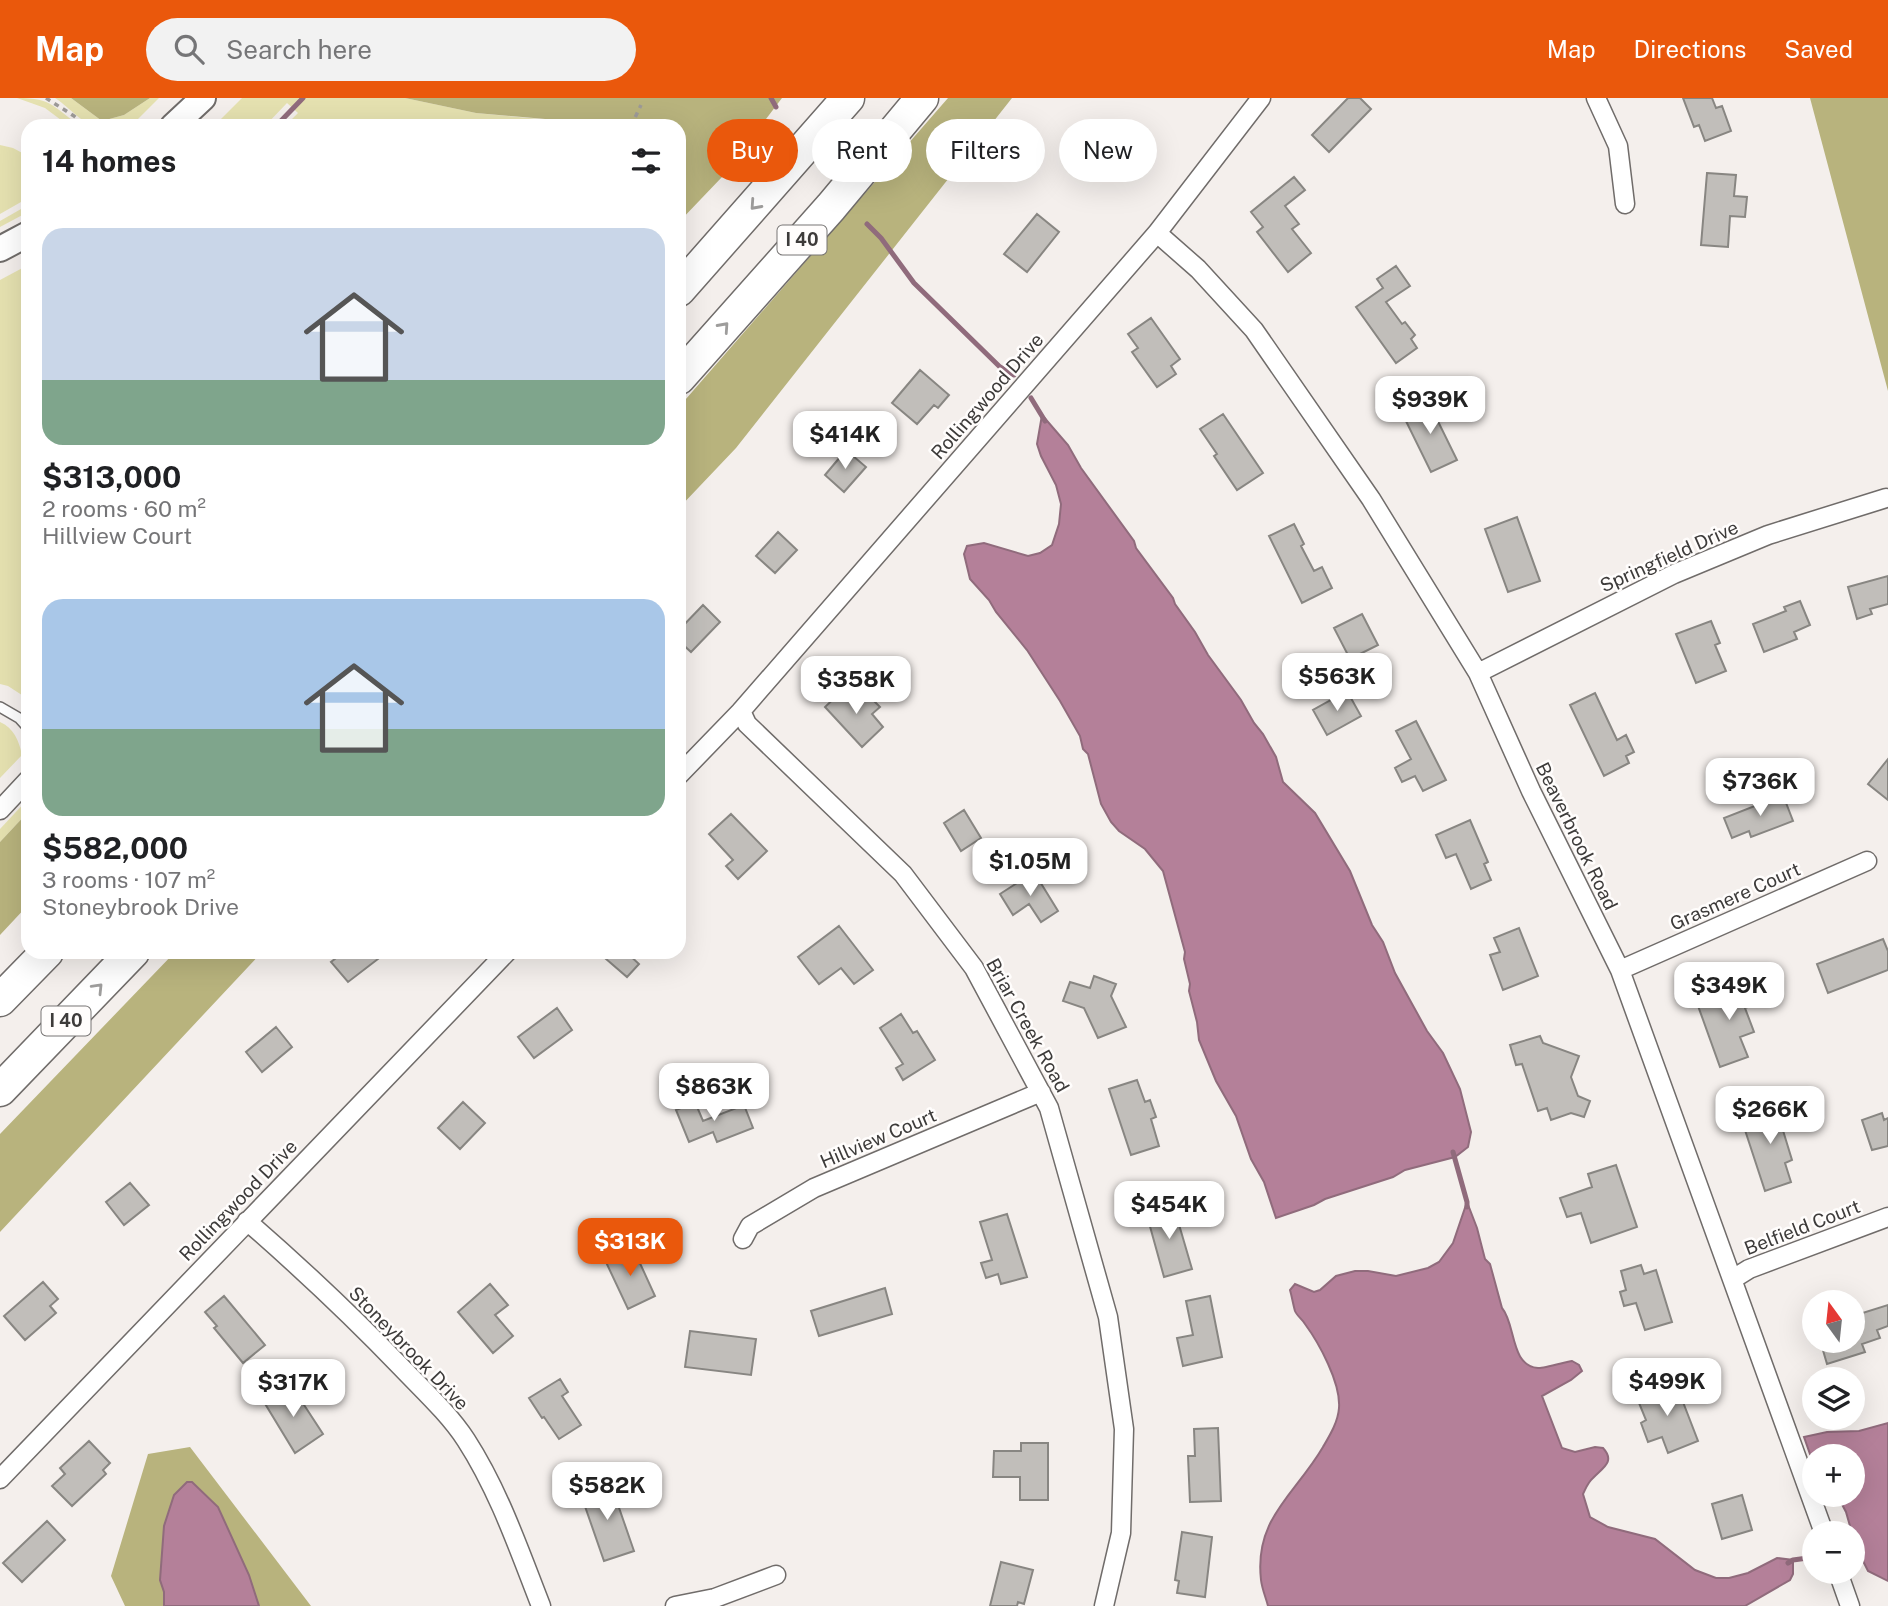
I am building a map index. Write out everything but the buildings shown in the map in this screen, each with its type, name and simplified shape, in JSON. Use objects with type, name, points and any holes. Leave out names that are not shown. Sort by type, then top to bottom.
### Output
[{"type":"highway","points":[[686,282],[848,98]]},
{"type":"highway","name":"I 40","points":[[686,370],[831,207],[922,98]]},
{"type":"highway","points":[[0,1000],[40,959]]},
{"type":"highway","name":"I 40","points":[[0,1090],[125,959]]},
{"type":"street","points":[[180,119],[203,98]]},
{"type":"street","name":"Rollingwood Drive","points":[[686,768],[741,711],[1157,233],[1261,98]]},
{"type":"street","points":[[1596,98],[1618,146],[1625,204]]},
{"type":"street","name":"Beaverbrook Road","points":[[1157,233],[1198,269],[1254,330],[1371,499],[1478,673],[1531,791],[1620,970],[1820,1521]]},
{"type":"street","points":[[0,249],[21,238]]},
{"type":"street","name":"Springfield Drive","points":[[1478,673],[1674,574],[1768,535],[1886,498]]},
{"type":"street","name":"Briar Creek Road","points":[[741,711],[747,724],[903,874],[974,968],[1049,1108],[1108,1317],[1124,1429],[1121,1534],[1104,1606]]},
{"type":"street","points":[[0,810],[21,788]]},
{"type":"street","name":"Grasmere Court","points":[[1620,970],[1867,861]]},
{"type":"street","name":"Rollingwood Drive","points":[[0,1479],[500,959]]},
{"type":"street","name":"Hillview Court","points":[[743,1239],[750,1226],[814,1188],[1041,1092]]},
{"type":"street","name":"Belfield Court","points":[[1733,1279],[1749,1269],[1888,1217]]},
{"type":"street","name":"Stoneybrook Drive","points":[[247,1221],[377,1342],[439,1406],[464,1438],[502,1508],[541,1606]]},
{"type":"street","points":[[675,1606],[715,1598],[776,1575]]},
{"type":"street","points":[[1842,1584],[1850,1606]]},
{"type":"lane","points":[[0,707],[21,720]]},
{"type":"path","points":[[46,98],[77,119]]},
{"type":"path","points":[[634,119],[641,105]]},
{"type":"shaded area","points":[[17,98],[46,102],[72,119],[60,119],[45,108]]},
{"type":"shaded area","points":[[55,98],[71,98],[99,119],[82,119]]},
{"type":"shaded area","points":[[71,98],[150,98],[124,115],[99,119]]},
{"type":"shaded area","points":[[150,98],[159,98],[138,119],[109,119],[124,115]]},
{"type":"shaded area","points":[[242,98],[405,98],[476,113],[539,119],[292,119],[298,113],[287,103],[272,119],[221,119]]},
{"type":"shaded area","points":[[405,98],[782,98],[766,119],[707,119],[707,182],[717,182],[686,215],[686,119],[545,119],[476,113]]},
{"type":"shaded area","points":[[948,98],[1012,98],[995,119],[930,119]]},
{"type":"shaded area","points":[[1810,98],[1888,98],[1888,391]]},
{"type":"shaded area","points":[[926,123],[926,182],[946,182],[736,448],[686,501],[686,399],[875,182],[912,182],[912,139]]},
{"type":"shaded area","points":[[0,145],[21,152],[21,202],[0,214]]},
{"type":"shaded area","points":[[21,209],[21,216],[0,227],[0,221]]},
{"type":"shaded area","points":[[21,269],[21,694],[0,684],[0,280]]},
{"type":"shaded area","points":[[1042,415],[1068,445],[1081,468],[1173,598],[1208,655],[1263,734],[1276,757],[1283,782],[1315,813],[1350,871],[1395,973],[1427,1031],[1443,1053],[1460,1089],[1471,1132],[1468,1147],[1455,1157],[1405,1170],[1393,1177],[1276,1218],[1236,1116],[1216,1081],[1199,1040],[1189,991],[1185,952],[1163,871],[1145,849],[1111,822],[1101,804],[1088,754],[1060,701],[1027,650],[970,579],[964,554],[967,546],[984,543],[1028,556],[1040,553],[1052,545],[1059,524],[1061,504],[1056,485],[1037,444]]},
{"type":"shaded area","points":[[0,722],[15,736],[21,756],[0,778]]},
{"type":"shaded area","points":[[21,806],[21,820],[0,842],[0,829]]},
{"type":"shaded area","points":[[21,820],[21,912],[0,935],[0,842]]},
{"type":"shaded area","points":[[168,959],[255,959],[0,1232],[0,1134]]},
{"type":"shaded area","points":[[1467,1202],[1485,1259],[1490,1264],[1502,1308],[1523,1360],[1529,1366],[1538,1368],[1572,1361],[1579,1365],[1582,1371],[1542,1396],[1562,1448],[1575,1452],[1595,1447],[1603,1448],[1607,1453],[1608,1461],[1590,1481],[1583,1494],[1590,1517],[1608,1527],[1655,1539],[1695,1570],[1716,1578],[1748,1573],[1777,1558],[1793,1560],[1790,1580],[1745,1606],[1268,1606],[1261,1580],[1261,1558],[1270,1523],[1328,1438],[1339,1408],[1339,1398],[1328,1364],[1311,1332],[1296,1313],[1290,1290],[1295,1284],[1314,1292],[1336,1276],[1355,1271],[1396,1276],[1428,1268],[1439,1262],[1453,1243]]},
{"type":"shaded area","points":[[1888,1423],[1888,1581],[1868,1571],[1865,1565],[1865,1521],[1849,1521],[1843,1507],[1865,1507],[1865,1444],[1806,1444],[1804,1437],[1865,1429]]},
{"type":"shaded area","points":[[190,1447],[311,1606],[125,1606],[111,1576],[148,1454]]},
{"type":"shaded area","points":[[187,1482],[192,1482],[218,1507],[249,1575],[259,1606],[164,1606],[164,1592],[160,1580],[164,1526],[174,1495]]},
{"type":"waterway","points":[[283,119],[303,98]]},
{"type":"waterway","points":[[771,98],[776,107]]},
{"type":"waterway","points":[[867,224],[881,238],[914,283],[1000,367],[1014,375]]},
{"type":"waterway","points":[[1031,398],[1045,421]]},
{"type":"waterway","points":[[1453,1152],[1467,1207]]},
{"type":"waterway","points":[[1788,1563],[1802,1559]]}]
